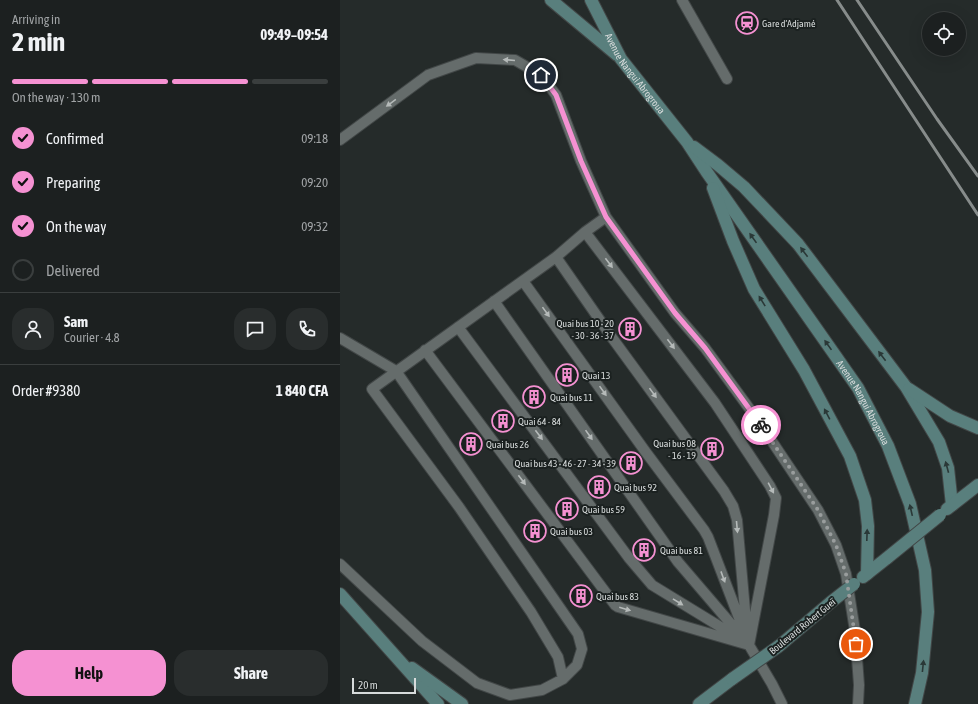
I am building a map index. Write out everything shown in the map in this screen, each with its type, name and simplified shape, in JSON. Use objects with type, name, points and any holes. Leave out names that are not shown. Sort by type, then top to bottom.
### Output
[{"type":"main road","points":[[550,0],[621,59]]},
{"type":"main road","name":"Avenue Nangui Abrogroua","points":[[591,0],[621,59],[687,142],[858,388],[888,446],[910,504],[924,570],[928,612],[922,673],[915,704]]},
{"type":"main road","name":"Avenue Nangui Abrogroua","points":[[687,142],[718,165],[744,188],[798,244],[906,387]]},
{"type":"main road","points":[[706,171],[733,241],[754,289],[804,370],[850,456],[865,500],[868,526],[867,574]]},
{"type":"main road","points":[[906,387],[950,416],[978,428]]},
{"type":"main road","points":[[906,387],[939,442],[948,468],[952,505]]},
{"type":"main road","name":"Boulevard Robert Gueï","points":[[699,704],[778,646],[978,485]]},
{"type":"main road","points":[[340,594],[390,652],[438,704]]},
{"type":"main road","points":[[390,652],[462,704]]},
{"type":"lane","points":[[682,0],[727,79]]},
{"type":"lane","points":[[340,140],[428,75],[476,58],[515,60],[541,75],[556,95],[581,161],[606,217],[675,313],[705,348],[757,419],[818,510],[836,545],[846,574],[855,631],[859,685],[858,704]]},
{"type":"lane","points":[[563,679],[558,657],[531,612],[459,507],[372,389],[556,257],[585,232],[606,217]]},
{"type":"lane","points":[[585,232],[715,403],[770,486],[776,498],[749,645]]},
{"type":"lane","points":[[556,257],[613,339],[724,491],[733,506],[737,520],[749,645]]},
{"type":"lane","points":[[523,281],[645,451],[704,530],[711,544],[749,645],[782,704]]},
{"type":"lane","points":[[494,301],[678,562],[749,645]]},
{"type":"lane","points":[[458,327],[649,583],[749,645]]},
{"type":"lane","points":[[340,338],[396,371],[578,634],[582,649],[577,666],[563,679],[542,690],[510,695],[477,683],[422,641],[340,564]]},
{"type":"lane","points":[[425,350],[618,607],[749,645]]},
{"type":"railway","points":[[837,0],[978,215]]},
{"type":"railway","points":[[857,0],[937,119],[978,176]]},
{"type":"way so far","points":[[761,425],[818,510],[836,545],[846,574],[856,644]]},
{"type":"place","name":"Gare d’Adjamé","points":[[747,23]]},
{"type":"place","name":"Quai bus 10 - 20 - 30 - 36 - 37","points":[[630,329]]},
{"type":"place","name":"Quai 13","points":[[567,375]]},
{"type":"place","name":"Quai bus 11","points":[[534,397]]},
{"type":"place","name":"Quai 64 - 84","points":[[503,421]]},
{"type":"place","name":"Quai bus 26","points":[[471,444]]},
{"type":"place","name":"Quai bus 08 - 16 - 19","points":[[712,449]]},
{"type":"place","name":"Quai bus 43 - 46 - 27 - 34 - 39","points":[[631,463]]},
{"type":"place","name":"Quai bus 92","points":[[599,487]]},
{"type":"place","name":"Quai bus 59","points":[[567,509]]},
{"type":"place","name":"Quai bus 03","points":[[535,531]]},
{"type":"place","name":"Quai bus 81","points":[[644,550]]},
{"type":"place","name":"Quai bus 83","points":[[581,596]]},
{"type":"route","points":[[541,75],[556,95],[581,161],[606,217],[675,313],[705,348],[761,425]]}]
